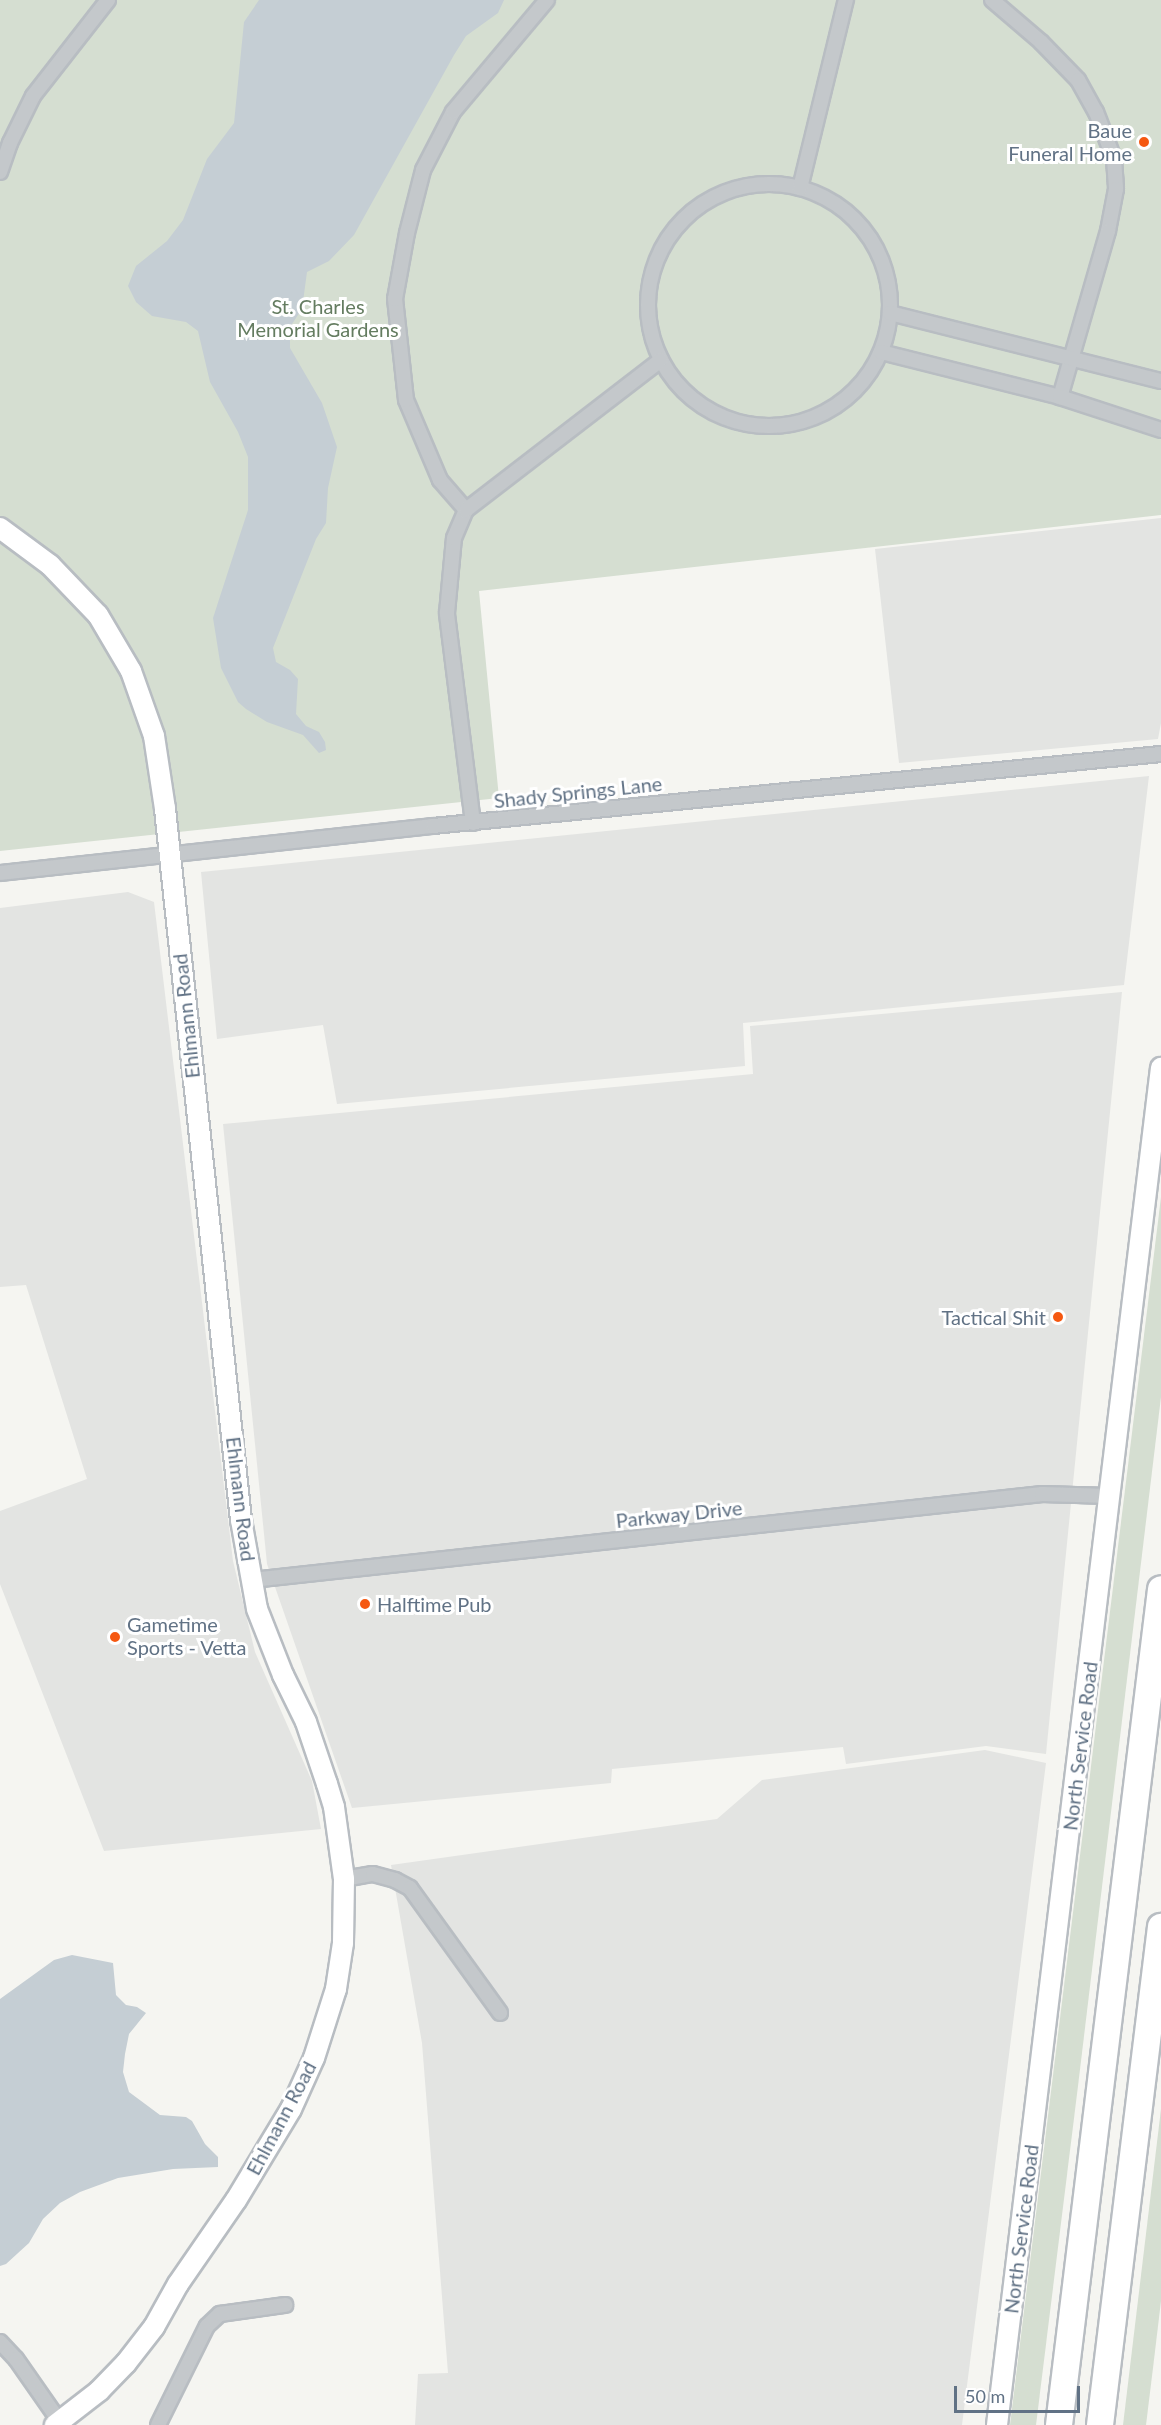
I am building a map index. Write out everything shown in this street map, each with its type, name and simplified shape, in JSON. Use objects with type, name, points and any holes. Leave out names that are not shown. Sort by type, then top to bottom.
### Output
[{"type":"highway","points":[[1059,2425],[1161,1589]]},
{"type":"highway","points":[[1100,2425],[1161,1927]]},
{"type":"street","points":[[0,172],[10,143],[33,96],[108,0]]},
{"type":"street","points":[[466,510],[440,480],[406,400],[394,299],[423,170],[453,112],[547,0]]},
{"type":"street","points":[[800,188],[846,0]]},
{"type":"street","points":[[992,0],[1041,42],[1078,80],[1096,112],[1114,159],[1116,189],[1108,231],[1060,397]]},
{"type":"street","points":[[766,184],[800,188],[831,201],[856,222],[876,249],[887,280],[890,313],[881,352],[863,381],[838,405],[807,421],[774,427],[739,423],[708,410],[681,389],[661,360],[649,327],[648,292],[657,259],[675,229],[700,205],[731,189],[766,184]]},
{"type":"street","points":[[890,313],[1161,381]]},
{"type":"street","points":[[881,352],[1060,397],[1161,430]]},
{"type":"street","points":[[473,823],[447,613],[454,538],[466,510],[661,360]]},
{"type":"street","name":"Ehlmann Road","points":[[0,528],[50,565],[98,615],[131,671],[154,736],[160,772],[241,1520],[257,1609],[268,1641],[306,1722],[334,1807],[344,1879],[343,1943],[336,1989],[314,2058],[291,2109],[236,2200],[178,2284],[154,2327],[126,2363],[99,2391],[59,2424]]},
{"type":"street","name":"Shady Springs Lane","points":[[0,873],[1161,754]]},
{"type":"street","name":"North Service Road","points":[[997,2425],[1161,1068]]},
{"type":"street","name":"Parkway Drive","points":[[252,1580],[1042,1494],[1110,1496]]},
{"type":"street","points":[[344,1879],[373,1874],[395,1880],[410,1888],[500,2013]]},
{"type":"street","points":[[158,2425],[207,2326],[220,2314],[285,2305]]},
{"type":"street","points":[[0,2342],[16,2359],[59,2424]]},
{"type":"shaded area","points":[[259,0],[504,0],[498,13],[466,36],[354,235],[329,261],[307,272],[302,309],[290,327],[290,348],[322,403],[337,447],[328,488],[326,523],[316,539],[273,648],[276,662],[290,670],[298,679],[296,714],[306,726],[319,732],[325,742],[326,750],[319,753],[303,735],[267,722],[246,709],[238,702],[221,668],[213,618],[248,510],[248,457],[238,432],[210,382],[198,331],[186,322],[152,316],[136,302],[128,286],[136,266],[167,241],[183,220],[207,159],[234,123],[244,22]]},
{"type":"shaded area","points":[[1161,518],[1161,723],[1158,739],[899,763],[875,549]]},
{"type":"shaded area","points":[[1149,776],[1124,985],[743,1023],[745,1066],[337,1104],[323,1025],[217,1039],[201,872]]},
{"type":"shaded area","points":[[128,892],[154,902],[233,1561],[255,1652],[312,1781],[321,1829],[104,1851],[0,1584],[0,1511],[87,1479],[26,1285],[0,1287],[0,908]]},
{"type":"shaded area","points":[[1122,992],[1046,1754],[986,1746],[846,1764],[843,1747],[612,1769],[611,1783],[352,1808],[267,1564],[223,1124],[753,1074],[750,1026]]},
{"type":"shaded area","points":[[985,1750],[1046,1763],[962,2425],[415,2425],[418,2374],[448,2373],[422,2043],[391,1865],[717,1819],[762,1780]]},
{"type":"shaded area","points":[[72,1955],[113,1963],[116,1995],[126,2005],[137,2007],[146,2013],[129,2034],[123,2072],[129,2092],[160,2115],[186,2117],[192,2121],[205,2144],[218,2157],[218,2167],[173,2169],[118,2178],[80,2192],[60,2203],[43,2219],[29,2243],[6,2264],[0,2266],[0,1999],[54,1960]]},
{"type":"green space","name":"St. Charles Memorial Gardens","points":[[0,0],[1161,0],[1161,515],[479,591],[499,798],[0,851]]},
{"type":"green space","points":[[1161,1197],[1161,1397],[1078,2086],[1036,2425],[1010,2425]]},
{"type":"green space","points":[[1161,2109],[1161,2301],[1153,2368],[1146,2425],[1123,2425]]},
{"type":"place","name":"Baue Funeral Home","points":[[1144,142]]},
{"type":"place","name":"Tactical Shit","points":[[1058,1317]]},
{"type":"place","name":"Halftime Pub","points":[[365,1604]]},
{"type":"place","name":"Gametime Sports - Vetta","points":[[115,1637]]}]
